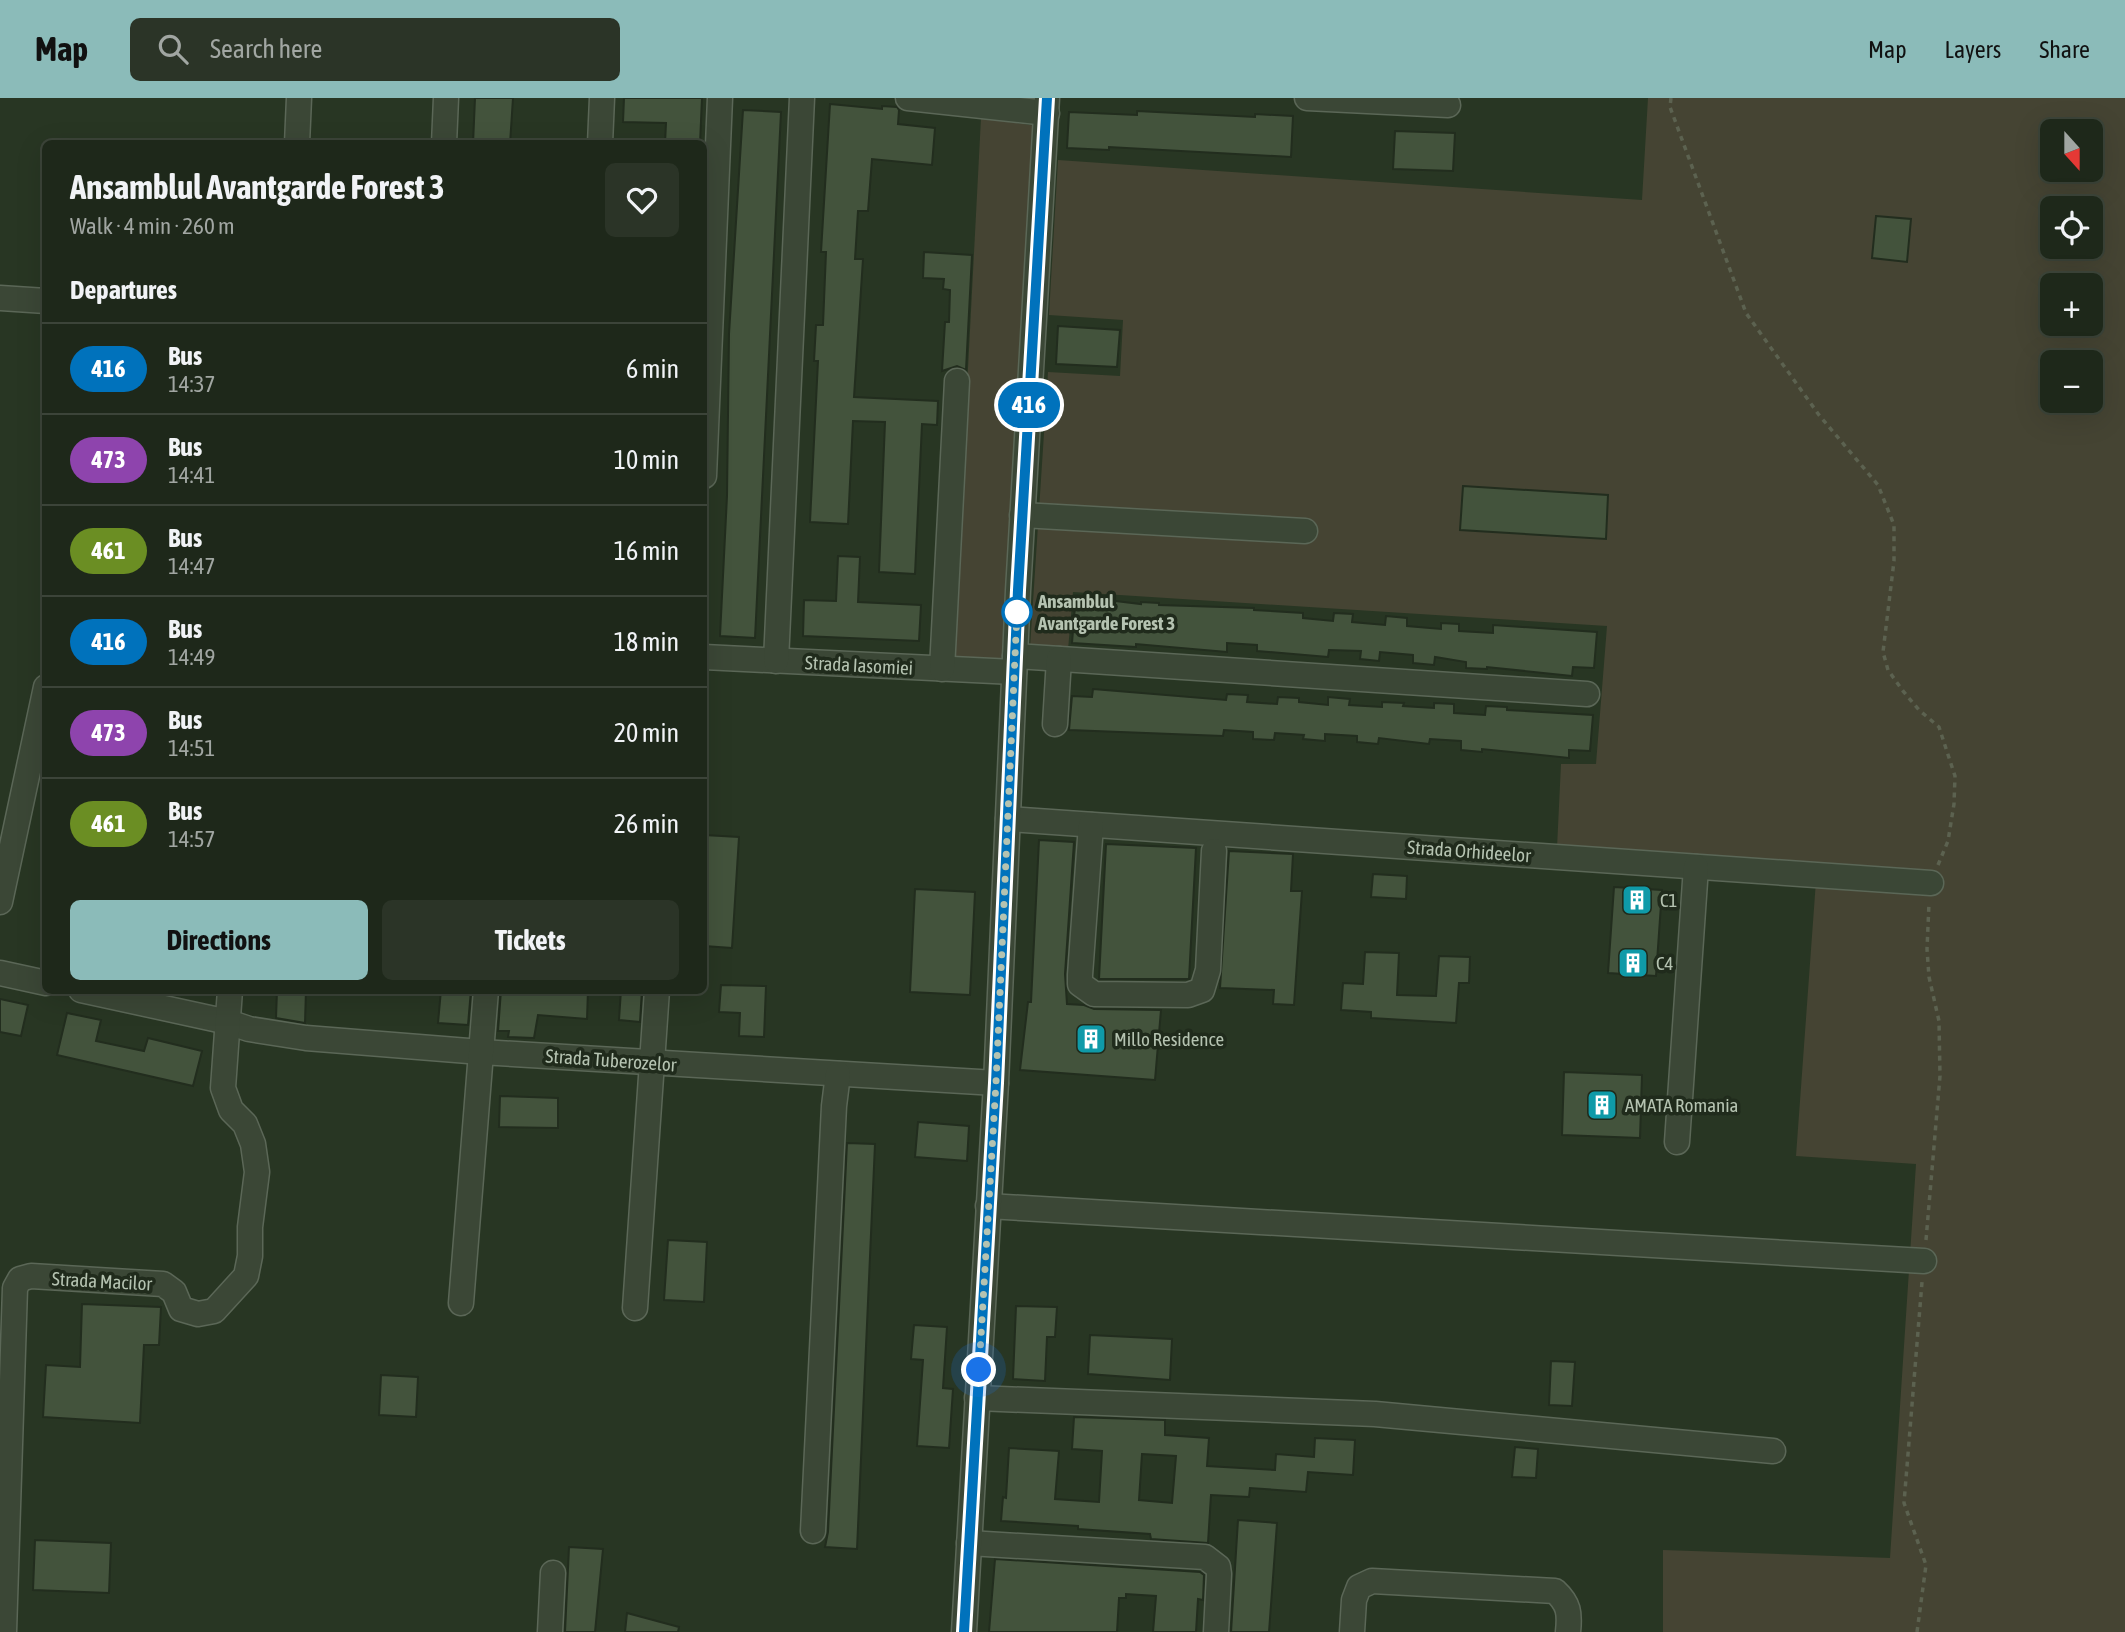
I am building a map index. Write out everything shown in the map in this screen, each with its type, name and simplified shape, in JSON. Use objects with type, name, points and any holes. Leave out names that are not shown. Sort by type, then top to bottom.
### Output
[{"type":"street","points":[[297,140],[299,98]]},
{"type":"street","points":[[313,140],[314,98]]},
{"type":"street","points":[[444,140],[446,98]]},
{"type":"street","points":[[600,140],[602,98]]},
{"type":"street","points":[[707,405],[720,98]]},
{"type":"street","points":[[776,661],[802,98]]},
{"type":"street","points":[[908,98],[1047,106],[1022,515],[996,1083],[964,1632]]},
{"type":"street","points":[[1307,98],[1448,105]]},
{"type":"street","points":[[0,298],[42,301]]},
{"type":"street","points":[[942,669],[957,381]]},
{"type":"street","points":[[1022,515],[1305,531]]},
{"type":"street","name":"Strada Iasomiei","points":[[707,657],[942,669],[1059,659],[1587,694]]},
{"type":"street","points":[[1055,724],[1059,659]]},
{"type":"street","points":[[0,902],[42,706]]},
{"type":"street","name":"Strada Orhideelor","points":[[1008,819],[1931,883]]},
{"type":"street","points":[[1091,825],[1080,984],[1094,994],[1188,995],[1202,989],[1208,970],[1214,851]]},
{"type":"street","points":[[1676,1142],[1696,867]]},
{"type":"street","points":[[0,973],[42,982]]},
{"type":"street","name":"Strada Tuberozelor","points":[[99,994],[249,1029],[306,1038],[481,1052],[996,1083]]},
{"type":"street","points":[[228,1022],[230,994]]},
{"type":"street","points":[[461,1303],[486,994]]},
{"type":"street","points":[[635,1308],[657,994]]},
{"type":"street","name":"Strada Macilor","points":[[4,1632],[15,1288],[20,1279],[31,1276],[163,1284],[174,1292],[181,1308],[198,1314],[214,1311],[246,1276],[257,1172],[253,1144],[245,1124],[231,1110],[223,1088],[228,1022]]},
{"type":"street","points":[[813,1531],[834,1106],[838,1074]]},
{"type":"street","points":[[988,1206],[1924,1261]]},
{"type":"street","points":[[977,1398],[1375,1415],[1773,1451]]},
{"type":"street","points":[[969,1543],[1205,1557],[1218,1567],[1216,1632]]},
{"type":"street","points":[[550,1632],[554,1573]]},
{"type":"street","points":[[1352,1632],[1354,1600],[1359,1587],[1372,1581],[1555,1591],[1565,1600],[1570,1611],[1568,1632]]},
{"type":"path","points":[[1671,98],[1670,107],[1746,313],[1819,415],[1878,485],[1895,525],[1894,561],[1883,652],[1888,670],[1903,691],[1919,710],[1939,727],[1955,776],[1948,841],[1931,883]]},
{"type":"shaded area","points":[[1648,98],[2125,98],[2125,1632],[1663,1632],[1663,1550],[1890,1558],[1916,1164],[1796,1156],[1817,867],[1557,848],[1561,764],[1596,764],[1607,626],[1073,592],[1068,650],[1030,648],[1048,372],[1120,376],[1123,320],[1049,315],[1058,160],[1642,200]]},
{"type":"shaded area","points":[[981,118],[1037,126],[1006,659],[953,658]]},
{"type":"building","points":[[475,98],[513,98],[510,140],[473,140]]},
{"type":"building","points":[[624,98],[702,98],[700,140],[665,140],[666,123],[623,122]]},
{"type":"building","points":[[830,104],[882,109],[882,106],[897,107],[898,124],[935,128],[932,165],[872,159],[868,211],[858,211],[855,259],[863,259],[854,397],[938,401],[937,425],[922,424],[915,574],[879,572],[885,422],[853,421],[848,524],[810,522],[818,361],[814,361],[816,325],[823,325],[826,252],[821,252]]},
{"type":"building","points":[[743,110],[781,112],[755,638],[720,636],[727,496],[729,334]]},
{"type":"building","points":[[1137,111],[1255,117],[1255,114],[1293,116],[1291,157],[1109,147],[1109,150],[1067,148],[1069,112],[1137,115]]},
{"type":"building","points":[[1395,131],[1455,133],[1453,171],[1393,169]]},
{"type":"building","points":[[1876,216],[1911,219],[1907,262],[1872,258]]},
{"type":"building","points":[[924,252],[972,255],[966,370],[957,366],[942,371],[945,322],[949,322],[950,290],[943,289],[944,279],[923,278]]},
{"type":"building","points":[[1058,326],[1120,330],[1117,367],[1056,364]]},
{"type":"building","points":[[1463,486],[1608,495],[1606,539],[1460,530]]},
{"type":"building","points":[[838,556],[860,557],[858,602],[921,605],[919,641],[803,636],[804,600],[836,601]]},
{"type":"building","points":[[1099,599],[1141,604],[1254,608],[1303,613],[1303,618],[1333,621],[1334,613],[1353,614],[1352,622],[1385,625],[1386,616],[1407,618],[1407,626],[1441,629],[1441,623],[1459,624],[1459,631],[1493,633],[1493,625],[1597,632],[1594,668],[1573,667],[1572,676],[1487,667],[1466,668],[1466,662],[1435,657],[1434,665],[1413,663],[1413,655],[1380,652],[1379,661],[1360,659],[1361,651],[1329,650],[1328,657],[1257,651],[1257,645],[1227,643],[1227,652],[1136,644],[1136,647],[1072,643],[1075,606],[1098,608]]},
{"type":"building","points":[[1093,689],[1226,700],[1227,694],[1248,695],[1247,702],[1277,704],[1278,697],[1299,698],[1299,702],[1328,705],[1328,697],[1350,699],[1349,705],[1382,707],[1382,702],[1434,708],[1434,703],[1454,704],[1454,713],[1485,715],[1486,706],[1507,707],[1507,710],[1593,715],[1590,751],[1569,750],[1569,758],[1482,749],[1482,752],[1461,750],[1461,741],[1430,739],[1429,744],[1379,738],[1378,744],[1357,742],[1357,736],[1325,734],[1325,741],[1303,739],[1304,735],[1275,733],[1274,740],[1253,739],[1253,732],[1224,730],[1223,736],[1069,730],[1072,696],[1092,697]]},
{"type":"building","points":[[707,835],[739,837],[732,948],[707,946]]},
{"type":"building","name":"Millo Residence","points":[[1039,840],[1074,842],[1065,974],[1067,1004],[1084,1005],[1094,1009],[1161,1010],[1155,1080],[1020,1070],[1028,1002],[1031,1002]]},
{"type":"building","points":[[1106,844],[1196,848],[1189,979],[1099,979]]},
{"type":"building","points":[[1229,851],[1293,854],[1291,891],[1302,891],[1294,1005],[1273,1004],[1274,990],[1220,988]]},
{"type":"building","points":[[1373,874],[1407,876],[1406,899],[1371,897]]},
{"type":"building","points":[[1614,887],[1662,890],[1656,976],[1608,973]]},
{"type":"building","points":[[915,889],[975,892],[970,995],[910,992]]},
{"type":"building","points":[[1365,952],[1399,953],[1397,995],[1436,996],[1439,956],[1470,957],[1469,983],[1459,983],[1456,1023],[1371,1018],[1371,1012],[1341,1010],[1343,983],[1363,984]]},
{"type":"building","points":[[721,985],[766,986],[764,1037],[739,1036],[740,1013],[719,1012]]},
{"type":"building","points":[[277,994],[306,994],[305,1023],[276,1018]]},
{"type":"building","points":[[441,994],[471,994],[468,1025],[438,1023]]},
{"type":"building","points":[[501,994],[588,994],[587,1019],[538,1015],[534,1038],[508,1037],[509,1031],[498,1031]]},
{"type":"building","points":[[621,994],[642,994],[640,1022],[619,1020]]},
{"type":"building","points":[[0,999],[28,1005],[21,1036],[0,1032]]},
{"type":"building","points":[[67,1013],[101,1020],[96,1041],[144,1051],[148,1038],[202,1051],[193,1086],[57,1055]]},
{"type":"building","name":"AMATA Romania","points":[[1564,1072],[1642,1075],[1640,1138],[1562,1135]]},
{"type":"building","points":[[500,1096],[558,1098],[558,1128],[499,1127]]},
{"type":"building","points":[[918,1122],[969,1126],[967,1161],[915,1157]]},
{"type":"building","points":[[847,1143],[875,1144],[857,1549],[825,1547],[828,1532]]},
{"type":"building","points":[[668,1240],[707,1242],[704,1302],[664,1300]]},
{"type":"building","points":[[82,1304],[161,1307],[159,1345],[144,1345],[140,1423],[43,1417],[46,1365],[80,1367]]},
{"type":"building","points":[[1016,1306],[1057,1307],[1055,1337],[1047,1337],[1045,1381],[1013,1379]]},
{"type":"building","points":[[914,1325],[947,1327],[943,1388],[953,1389],[949,1448],[917,1446],[923,1360],[911,1359]]},
{"type":"building","points":[[1090,1335],[1172,1339],[1170,1380],[1088,1374]]},
{"type":"building","points":[[1551,1361],[1575,1362],[1572,1406],[1549,1405]]},
{"type":"building","points":[[381,1375],[418,1377],[416,1417],[379,1415]]},
{"type":"building","points":[[1074,1417],[1165,1420],[1165,1435],[1209,1438],[1207,1466],[1275,1470],[1276,1454],[1314,1457],[1315,1438],[1355,1440],[1353,1475],[1308,1472],[1306,1492],[1250,1488],[1249,1497],[1211,1495],[1208,1543],[1151,1539],[1150,1534],[1078,1529],[1078,1526],[1001,1521],[1003,1497],[1006,1498],[1009,1448],[1059,1451],[1055,1499],[1099,1502],[1102,1451],[1072,1449]],"holes":[[[1142,1454],[1176,1456],[1172,1503],[1139,1500]]]},
{"type":"building","points":[[1515,1447],[1538,1449],[1536,1478],[1512,1477]]},
{"type":"building","points":[[1238,1520],[1277,1523],[1269,1632],[1231,1632]]},
{"type":"building","points":[[35,1540],[111,1543],[109,1593],[33,1590]]},
{"type":"building","points":[[569,1547],[603,1549],[595,1632],[565,1632]]},
{"type":"building","points":[[995,1559],[1200,1572],[1204,1575],[1203,1600],[1198,1599],[1196,1632],[1153,1632],[1156,1596],[1126,1594],[1126,1598],[1119,1598],[1117,1632],[989,1632]]},
{"type":"building","points":[[627,1613],[679,1627],[678,1632],[625,1632]]},
{"type":"bus line","name":"416","points":[[964,1632],[996,1083],[1018,590],[1047,98]]},
{"type":"place","name":"Ansamblul Avantgarde Forest 3","points":[[1017,612]]},
{"type":"place","name":"C1","points":[[1637,900]]},
{"type":"place","name":"C4","points":[[1633,963]]},
{"type":"place","name":"Millo Residence","points":[[1091,1039]]},
{"type":"place","name":"AMATA Romania","points":[[1602,1105]]},
{"type":"route","points":[[979,1370],[996,1083],[1017,612]]}]
